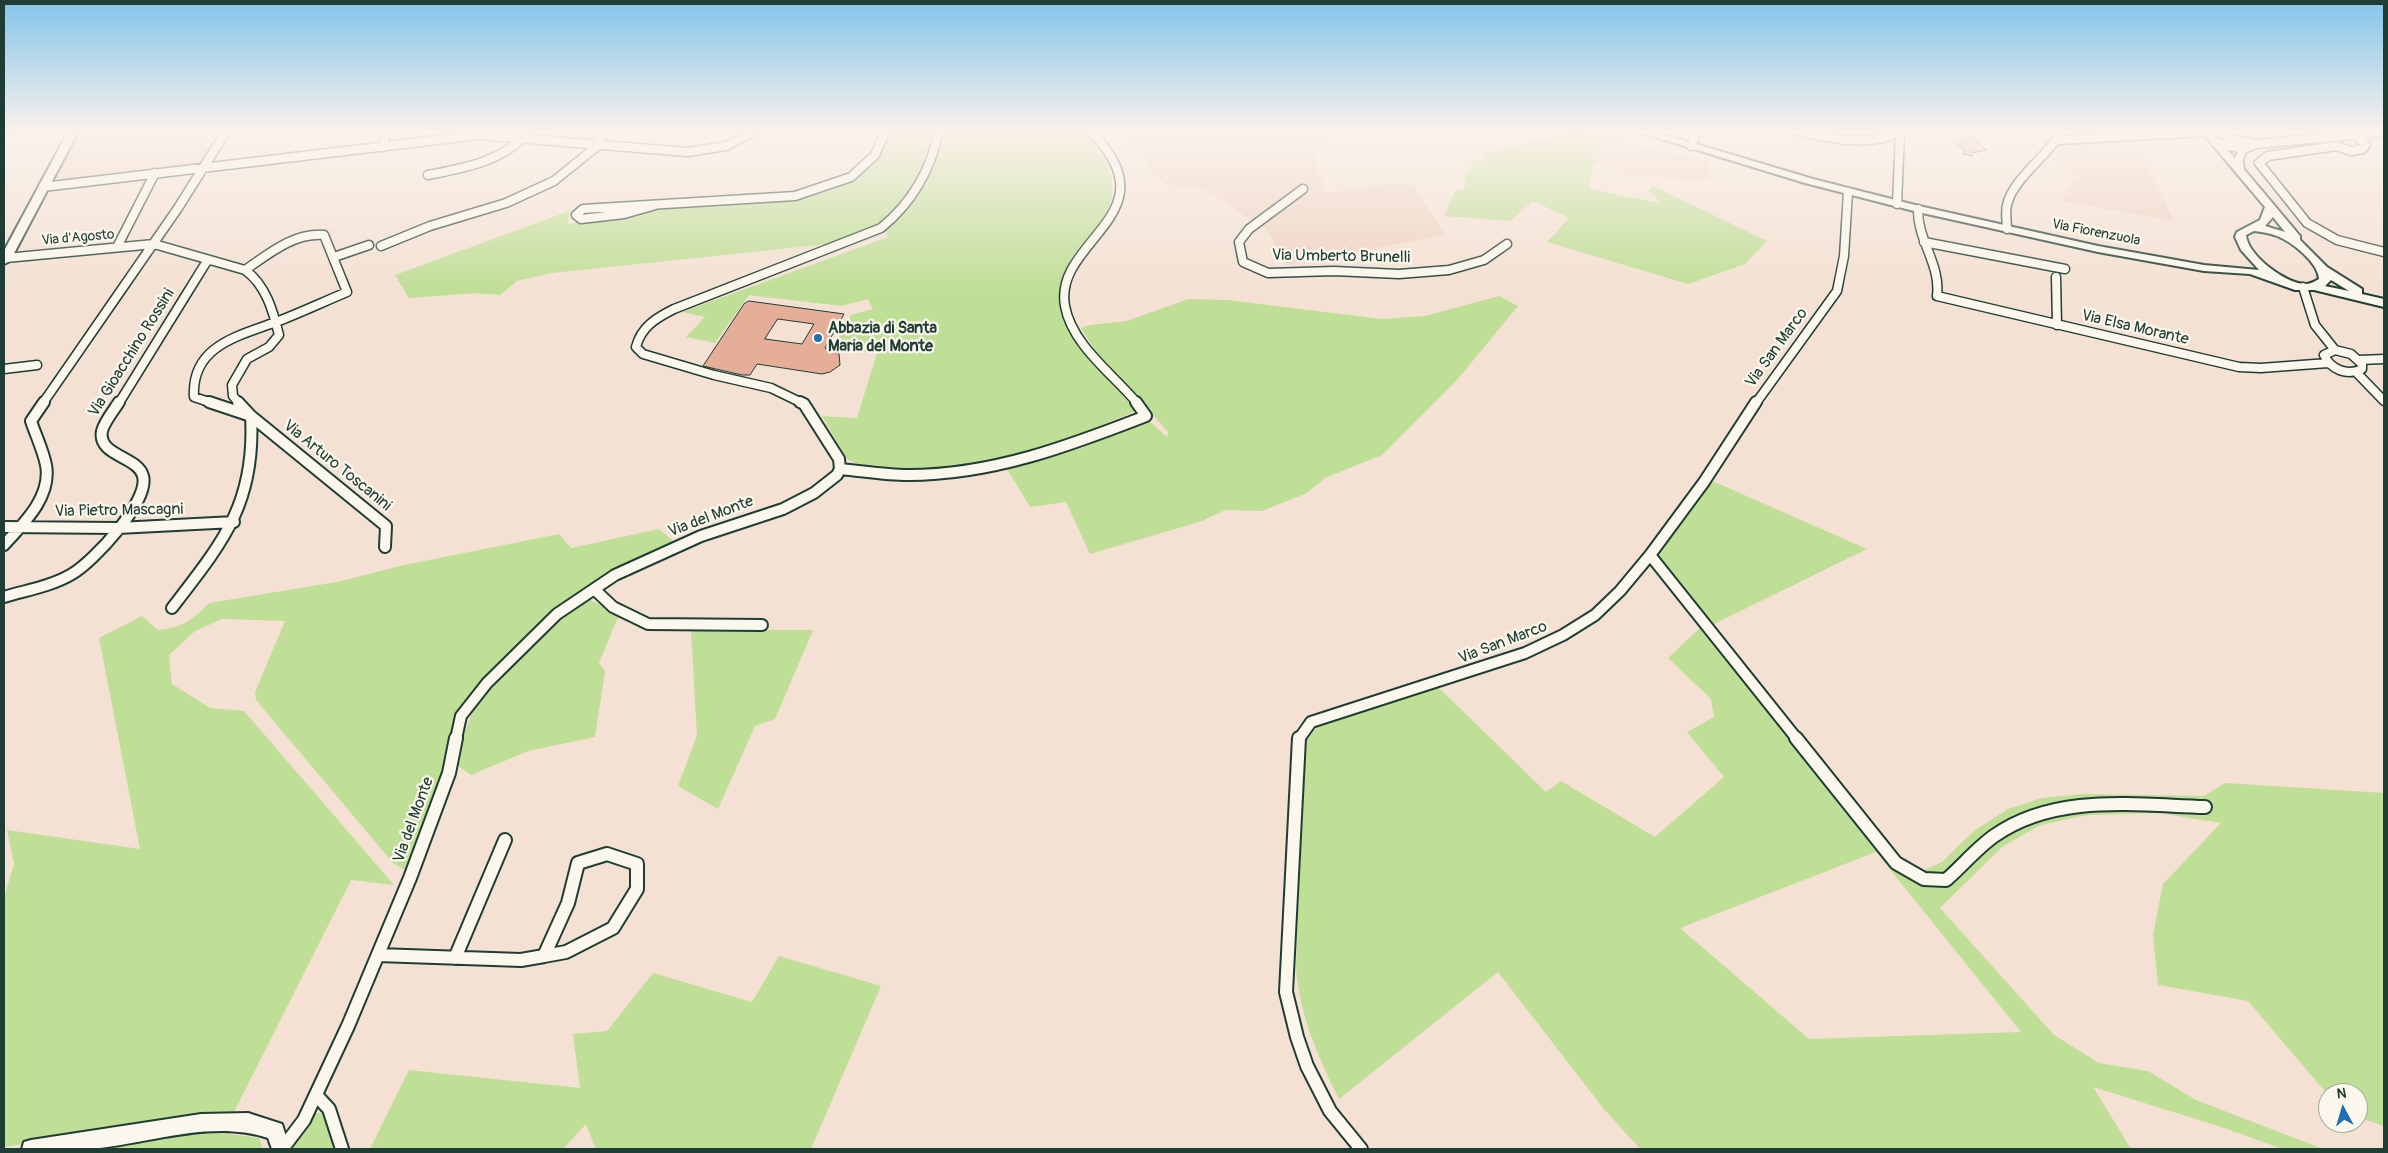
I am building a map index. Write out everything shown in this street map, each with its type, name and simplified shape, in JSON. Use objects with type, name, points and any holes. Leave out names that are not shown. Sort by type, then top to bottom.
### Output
[{"type":"street","points":[[5,259],[45,184]]},
{"type":"street","points":[[43,187],[69,184]]},
{"type":"street","points":[[117,247],[149,184]]},
{"type":"street","points":[[4,545],[19,528],[40,497],[47,479],[46,465],[31,421],[154,244],[193,184]]},
{"type":"street","points":[[381,246],[430,226],[506,203],[548,184]]},
{"type":"street","points":[[656,205],[600,218],[581,219],[576,215],[583,209],[795,196],[835,184]]},
{"type":"street","points":[[918,184],[901,210],[881,228],[681,306],[654,320],[645,327],[637,341],[636,347],[643,354],[714,375],[771,388],[804,404],[839,459],[840,469],[910,475],[1003,466],[1080,442],[1146,416],[1090,353],[1065,305],[1065,288],[1070,273],[1107,223],[1121,192],[1120,184]]},
{"type":"street","name":"Via Fiorenzuola","points":[[1820,184],[1896,204],[2007,229],[2188,266],[2254,272],[2303,287],[2315,287],[2380,302]]},
{"type":"street","points":[[1896,204],[1898,184]]},
{"type":"street","points":[[2007,229],[2007,203],[2019,184]]},
{"type":"street","points":[[2250,184],[2323,270],[2326,276],[2325,281],[2315,287]]},
{"type":"street","points":[[2276,184],[2307,222],[2320,232],[2337,240],[2384,252]]},
{"type":"street","name":"Via Umberto Brunelli","points":[[1303,189],[1249,229],[1239,242],[1243,262],[1268,273],[1334,271],[1399,274],[1449,270],[1484,260],[1507,244]]},
{"type":"street","name":"Via San Marco","points":[[1361,1149],[1330,1111],[1307,1066],[1297,1037],[1286,992],[1299,738],[1311,722],[1526,653],[1594,615],[1620,591],[1650,555],[1706,480],[1752,408],[1837,291],[1844,256],[1848,192]]},
{"type":"street","points":[[2255,228],[2269,215],[2270,207]]},
{"type":"street","points":[[1918,209],[1919,228],[1924,242],[2065,270]]},
{"type":"street","points":[[2278,280],[2268,274],[2248,251],[2240,237],[2248,230],[2255,228],[2278,232],[2300,243]]},
{"type":"street","points":[[245,270],[296,239],[317,234],[324,235],[347,292],[276,322],[237,335],[217,346],[206,357],[193,380],[192,394],[194,397],[251,416]]},
{"type":"street","name":"Via Elsa Morante","points":[[1924,242],[1939,283],[1937,296],[2239,367],[2260,368],[2328,363]]},
{"type":"street","points":[[154,244],[245,270],[254,275],[260,283],[276,322],[278,338],[269,347],[247,359],[232,385],[233,396],[251,416],[253,449],[248,480],[234,522],[206,564],[172,608]]},
{"type":"street","name":"Via d'Agosto","points":[[5,259],[154,244]]},
{"type":"street","points":[[334,257],[369,245]]},
{"type":"street","points":[[2232,269],[2245,264],[2248,258],[2248,251]]},
{"type":"street","name":"Via Gioacchino Rossini","points":[[4,597],[72,574],[92,560],[118,528],[143,491],[144,478],[136,466],[107,447],[101,436],[102,430],[207,260]]},
{"type":"street","points":[[2323,270],[2380,302]]},
{"type":"street","points":[[2056,277],[2057,325]]},
{"type":"street","points":[[2303,287],[2315,325],[2335,350]]},
{"type":"street","points":[[2359,360],[2362,369],[2356,372],[2338,369],[2328,363],[2324,355],[2329,351],[2335,350],[2345,352],[2359,360],[2384,359]]},
{"type":"street","points":[[4,369],[37,365]]},
{"type":"street","points":[[2356,372],[2384,401]]},
{"type":"street","name":"Via Arturo Toscanini","points":[[251,416],[386,526],[385,547]]},
{"type":"street","name":"Via del Monte","points":[[281,1149],[304,1120],[378,955],[410,878],[448,773],[461,716],[486,683],[557,614],[615,575],[701,536],[783,509],[814,493],[833,480],[840,469]]},
{"type":"street","name":"Via Pietro Mascagni","points":[[4,527],[118,528],[234,522]]},
{"type":"street","points":[[1650,555],[1896,863],[1924,879],[1946,880],[1994,836],[2041,812],[2098,804],[2205,807]]},
{"type":"street","points":[[594,589],[613,607],[648,624],[762,625]]},
{"type":"street","points":[[455,958],[505,840]]},
{"type":"street","points":[[378,955],[521,960],[544,956],[566,952],[612,928],[637,889],[637,864],[607,854],[578,863],[568,903],[544,956]]},
{"type":"street","points":[[316,1095],[329,1110],[342,1149]]},
{"type":"street","points":[[31,1149],[201,1123],[248,1122],[275,1131],[281,1149]]},
{"type":"shaded area","points":[[1164,184],[1323,184],[1327,193],[1403,184],[1415,187],[1445,235],[1287,265],[1266,229],[1201,188]]},
{"type":"shaded area","points":[[2071,184],[2156,184],[2174,221],[2062,201]]},
{"type":"green space","points":[[844,184],[1112,184],[1112,196],[1108,210],[1066,274],[1060,295],[1065,315],[1081,345],[1136,411],[1076,436],[1000,462],[913,469],[857,464],[847,459],[822,416],[857,418],[877,353],[832,350],[851,315],[873,309],[868,299],[841,306],[749,295],[715,343],[686,337],[705,317],[682,312],[888,237],[885,230],[876,227],[829,244],[552,273],[517,281],[500,295],[476,293],[409,298],[395,275],[569,211],[568,224],[683,206],[785,201],[834,189]]},
{"type":"green space","points":[[1590,184],[1589,188],[1661,203],[1648,191],[1653,186],[1767,241],[1745,264],[1688,284],[1547,242],[1569,218],[1533,201],[1510,221],[1444,216],[1455,191],[1463,189],[1466,185]]},
{"type":"green space","points":[[1499,296],[1518,306],[1457,380],[1382,455],[1325,478],[1305,494],[1262,511],[1225,510],[1202,521],[1090,554],[1066,502],[1030,507],[1007,469],[1082,448],[1148,420],[1167,437],[1168,432],[1096,352],[1081,328],[1090,325],[1127,321],[1188,299],[1227,300],[1382,319],[1425,316]]},
{"type":"green space","points":[[1710,480],[1867,549],[1712,625],[1893,854],[1922,871],[1942,862],[1974,831],[2008,809],[2042,798],[2083,794],[2204,796],[2225,783],[2384,793],[2384,1126],[2368,1120],[2368,1083],[2318,1083],[2248,1001],[2158,985],[2153,935],[2163,884],[2221,823],[2159,813],[2088,815],[2040,825],[2002,847],[1940,908],[2054,1035],[2099,1063],[2148,1071],[2196,1100],[2323,1149],[2283,1149],[2218,1126],[2093,1087],[2131,1149],[1640,1149],[1603,1108],[1498,972],[1339,1099],[1305,1018],[1296,966],[1305,742],[1317,727],[1339,718],[1438,687],[1546,792],[1561,781],[1655,837],[1724,777],[1687,732],[1714,717],[1711,699],[1668,658],[1702,626],[1712,624],[1658,555]],"holes":[[[1876,852],[2021,1032],[1809,1039],[1680,928]]]},
{"type":"green space","points":[[659,529],[674,542],[593,586],[551,613],[480,683],[456,716],[440,780],[405,870],[393,863],[256,700],[255,692],[285,621],[222,619],[195,631],[169,655],[172,684],[210,708],[244,711],[394,885],[351,880],[234,1112],[4,1147],[4,897],[14,864],[7,830],[140,849],[99,638],[142,616],[158,630],[166,629],[186,622],[209,603],[337,582],[404,565],[559,534],[571,548]]},
{"type":"green space","points":[[589,599],[619,615],[599,663],[605,671],[595,737],[528,751],[471,775],[457,765],[460,745],[472,713],[491,688],[564,616]]},
{"type":"green space","points":[[691,630],[813,630],[775,719],[755,726],[718,809],[678,786],[697,736]]},
{"type":"green space","points":[[779,956],[881,986],[811,1149],[596,1149],[586,1124],[563,1149],[370,1149],[409,1070],[580,1088],[573,1034],[607,1031],[653,973],[752,1002]]},
{"type":"green space","points":[[314,1112],[325,1115],[337,1149],[292,1149]]},
{"type":"green space","points":[[213,1132],[259,1138],[263,1149],[99,1149],[163,1137]]},
{"type":"building","name":"Abbazia di Santa Maria del Monte","points":[[749,301],[844,314],[825,348],[839,354],[840,365],[830,372],[822,374],[757,364],[750,375],[742,375],[703,366],[744,304]],"holes":[[[778,319],[814,324],[802,344],[765,339]]]},
{"type":"place","name":"Abbazia di Santa Maria del Monte","points":[[818,338]]}]
